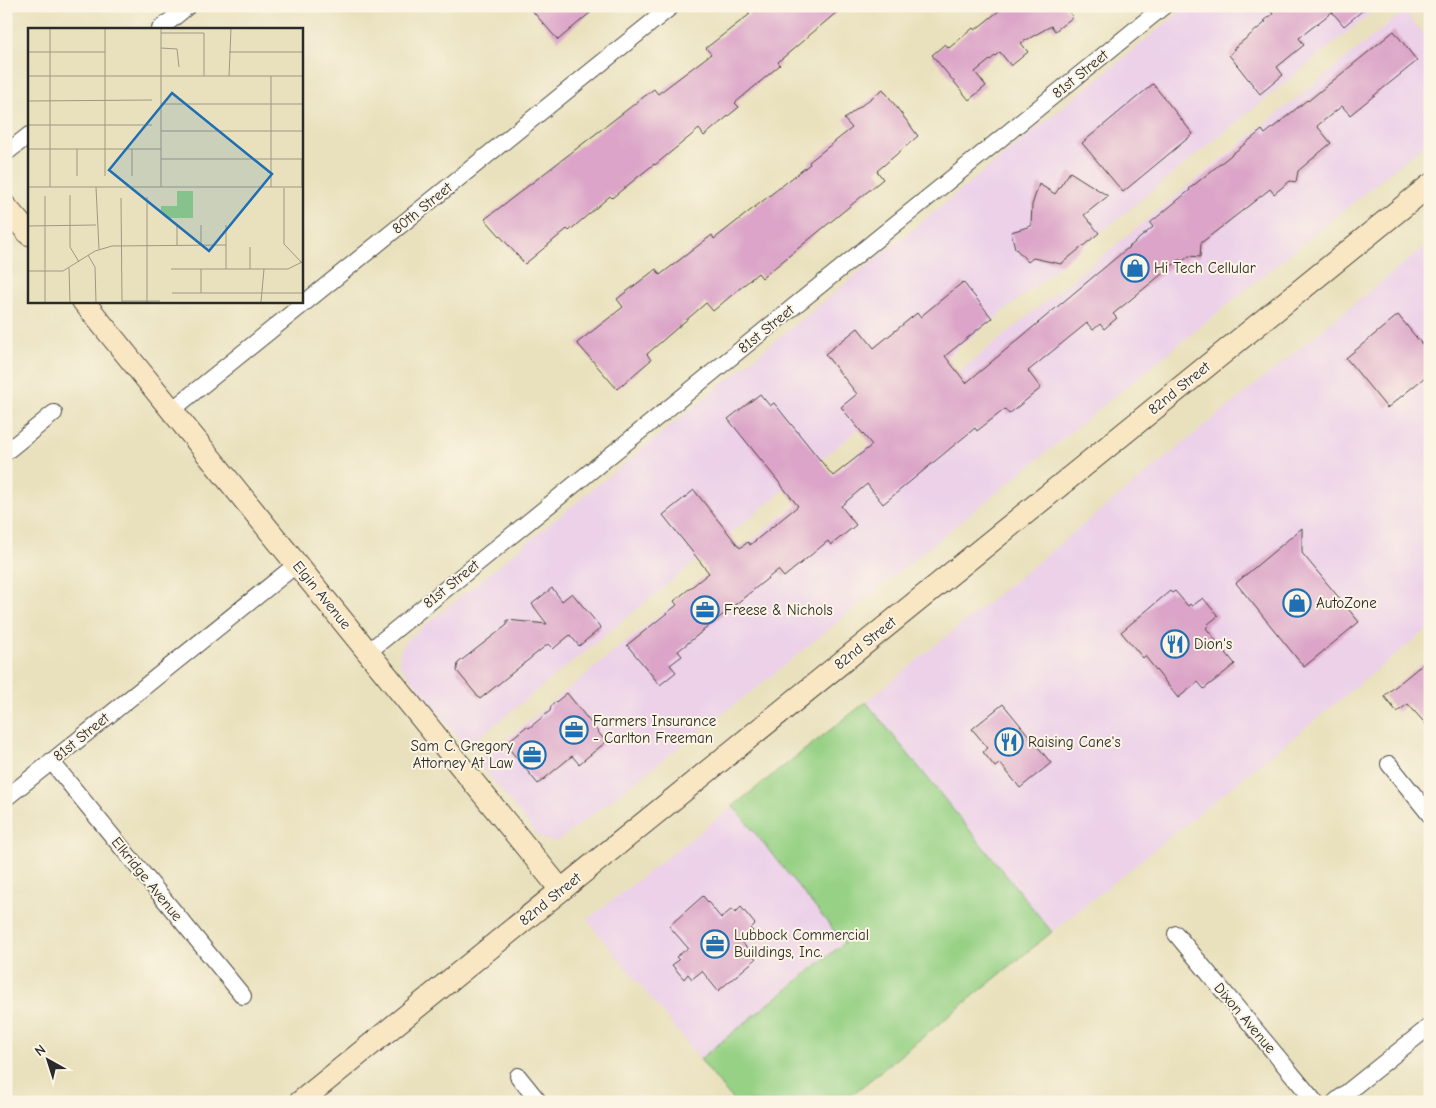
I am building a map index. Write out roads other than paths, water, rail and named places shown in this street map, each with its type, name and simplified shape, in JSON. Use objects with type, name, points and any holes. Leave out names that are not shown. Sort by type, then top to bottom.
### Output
[{"type":"main road","name":"82nd Street","points":[[300,1102],[1430,185]]},
{"type":"main road","points":[[6,206],[28,233]]},
{"type":"main road","name":"Elgin Avenue","points":[[84,302],[561,890]]},
{"type":"street","points":[[161,28],[188,6]]},
{"type":"street","name":"80th Street","points":[[172,410],[672,6]]},
{"type":"street","name":"81st Street","points":[[368,652],[1164,6]]},
{"type":"street","points":[[6,153],[28,136]]},
{"type":"street","points":[[6,452],[54,413]]},
{"type":"street","name":"81st Street","points":[[6,798],[297,564]]},
{"type":"street","name":"Elkridge Avenue","points":[[51,761],[243,996]]},
{"type":"street","points":[[1389,764],[1430,815]]},
{"type":"street","name":"Dixon Avenue","points":[[1176,934],[1315,1102]]},
{"type":"street","points":[[1335,1102],[1430,1026]]},
{"type":"street","points":[[518,1076],[539,1102]]},
{"type":"place","name":"Hi Tech Cellular","points":[[1135,268]]},
{"type":"place","name":"AutoZone","points":[[1297,603]]},
{"type":"place","name":"Freese & Nichols","points":[[705,610]]},
{"type":"place","name":"Dion's","points":[[1175,644]]},
{"type":"place","name":"Farmers Insurance - Carlton Freeman","points":[[574,730]]},
{"type":"place","name":"Raising Cane's","points":[[1009,742]]},
{"type":"place","name":"Sam C. Gregory Attorney At Law","points":[[532,755]]},
{"type":"place","name":"Lubbock Commercial Buildings, Inc.","points":[[715,944]]}]
